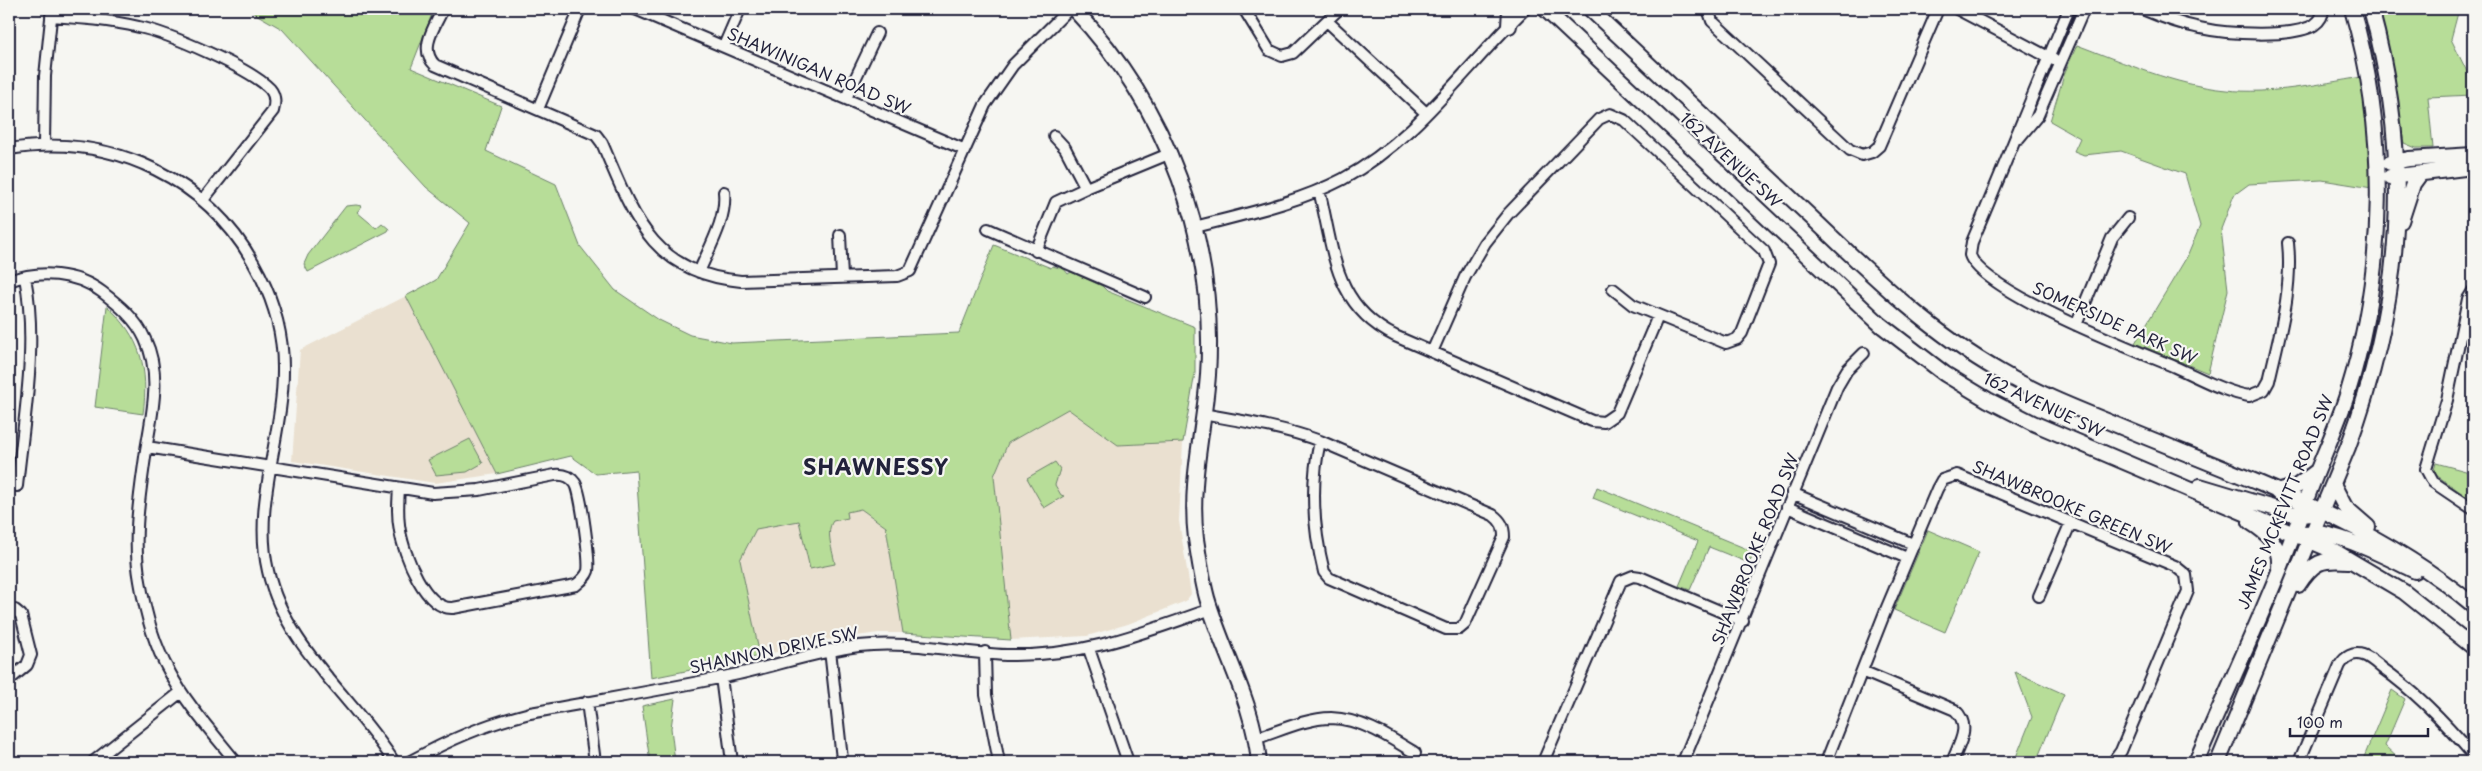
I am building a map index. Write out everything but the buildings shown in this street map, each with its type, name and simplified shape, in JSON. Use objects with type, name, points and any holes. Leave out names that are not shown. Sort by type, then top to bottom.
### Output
[{"type":"main road","points":[[1074,9],[1108,47],[1132,82],[1171,154],[1195,226],[1201,255],[1208,312],[1208,375],[1194,474],[1196,539],[1211,609],[1240,682],[1257,738],[1259,762]]},
{"type":"main road","points":[[1509,26],[1510,9]]},
{"type":"main road","name":"162 AVENUE SW","points":[[1545,9],[1869,314],[1924,359],[1966,387],[2010,412],[2294,534]]},
{"type":"main road","name":"162 AVENUE SW","points":[[1590,9],[1902,302],[1956,344],[2011,378],[2055,399],[2277,492],[2303,510]]},
{"type":"main road","points":[[1599,9],[1620,37]]},
{"type":"main road","name":"JAMES MCKEVITT ROAD SW","points":[[2196,762],[2320,469],[2348,391],[2361,342],[2374,262],[2378,172],[2367,69],[2352,9]]},
{"type":"main road","points":[[2218,762],[2285,604],[2363,408],[2379,349],[2397,233],[2398,176],[2390,95],[2371,9]]},
{"type":"main road","points":[[2378,172],[2397,161],[2473,155]]},
{"type":"main road","points":[[2378,172],[2398,176],[2473,167]]},
{"type":"main road","points":[[2397,233],[2413,184],[2421,173]]},
{"type":"main road","points":[[2277,492],[2304,482],[2320,469]]},
{"type":"main road","points":[[2151,473],[2303,510],[2322,512],[2388,546],[2473,605]]},
{"type":"main road","points":[[2333,484],[2345,507],[2388,546]]},
{"type":"main road","points":[[2227,506],[2262,530],[2275,543],[2279,552],[2278,572]]},
{"type":"main road","points":[[2294,534],[2312,536],[2376,553],[2460,595]]},
{"type":"main road","points":[[2312,536],[2404,592],[2473,647]]},
{"type":"main road","points":[[2285,604],[2314,564],[2328,560],[2352,561]]},
{"type":"street","points":[[442,9],[427,45],[431,61],[440,68],[596,135],[602,143],[629,206],[646,233],[673,259],[716,278],[741,281],[897,276],[910,271],[975,122],[998,85],[1017,61],[1069,9]]},
{"type":"street","points":[[538,109],[580,9]]},
{"type":"street","name":"SHAWINIGAN ROAD SW","points":[[635,9],[963,149]]},
{"type":"street","points":[[724,46],[740,9]]},
{"type":"street","points":[[1244,9],[1270,50],[1282,56],[1294,53],[1339,9]]},
{"type":"street","points":[[1195,226],[1277,205],[1319,190],[1344,178],[1376,158],[1400,139],[1426,113],[1525,9]]},
{"type":"street","points":[[1708,9],[1712,21],[1850,150],[1862,155],[1872,152],[1879,146],[1938,9]]},
{"type":"street","points":[[1957,9],[2061,64]]},
{"type":"street","name":"SOMERSIDE PARK SW","points":[[2069,9],[2025,112],[2015,143],[1972,242],[1970,255],[1977,267],[2020,296],[2076,325],[2242,395],[2253,396],[2261,393],[2269,381],[2288,293],[2290,260],[2288,243]]},
{"type":"street","name":"SOMERSIDE PARK SW","points":[[2015,143],[2038,116],[2084,9]]},
{"type":"street","points":[[2142,9],[2200,28],[2238,33],[2274,33],[2307,27],[2318,22],[2323,9]]},
{"type":"street","points":[[44,144],[45,76],[52,12],[111,21],[167,35],[225,61],[270,90],[275,101],[272,111],[203,200]]},
{"type":"street","points":[[1327,21],[1426,113]]},
{"type":"street","points":[[846,98],[877,33]]},
{"type":"street","points":[[1432,352],[1465,277],[1495,229],[1599,119],[1610,114],[1624,120],[1764,251],[1769,259],[1768,273],[1742,333],[1731,342],[1721,342],[1658,316],[1633,304],[1613,290]]},
{"type":"street","points":[[1054,136],[1065,148],[1086,188]]},
{"type":"street","points":[[9,149],[44,144],[84,147],[126,157],[164,174],[203,200],[233,232],[246,250],[266,288],[277,321],[282,351],[283,392],[264,520],[264,546],[271,584],[279,606],[295,634],[377,736],[394,762]]},
{"type":"street","points":[[1036,251],[1056,202],[1171,154]]},
{"type":"street","points":[[1319,190],[1335,266],[1348,295],[1362,313],[1379,327],[1432,352],[1592,421],[1604,422],[1617,414],[1658,316]]},
{"type":"street","points":[[699,272],[720,220],[725,199],[724,192]]},
{"type":"street","points":[[2076,325],[2112,238],[2128,218]]},
{"type":"street","points":[[988,229],[1145,297]]},
{"type":"street","points":[[840,235],[842,278]]},
{"type":"street","points":[[9,281],[25,276],[47,275],[80,280],[101,291],[134,319],[146,339],[153,363],[156,384],[136,521],[140,581],[159,648],[168,670],[181,692],[236,762]]},
{"type":"street","points":[[17,486],[31,343],[32,315],[25,276]]},
{"type":"street","points":[[2473,291],[2468,299],[2449,391],[2426,469],[2432,482],[2473,509]]},
{"type":"street","name":"SHAWBROOKE ROAD SW","points":[[1683,762],[1743,621],[1792,493],[1838,387],[1847,370],[1864,353]]},
{"type":"street","points":[[1202,414],[1269,426],[1320,441],[1498,519],[1503,525],[1504,537],[1465,624],[1459,629],[1446,629],[1329,578],[1322,563],[1314,525],[1314,488],[1320,441]]},
{"type":"street","points":[[147,447],[433,493],[458,492],[555,475],[565,476],[573,480],[579,491],[588,563],[586,575],[576,585],[453,608],[440,606],[424,588],[407,557],[400,530],[399,488]]},
{"type":"street","name":"SHAWBROOKE GREEN SW","points":[[1913,544],[1936,489],[1942,480],[1952,476],[1964,477],[2178,567],[2188,580],[2188,591],[2121,751],[2113,762]]},
{"type":"street","points":[[1792,493],[1913,544],[1826,762]]},
{"type":"street","points":[[1787,507],[1907,558]]},
{"type":"street","points":[[2039,596],[2071,522]]},
{"type":"street","points":[[1543,762],[1622,581],[1633,576],[1640,577],[1743,621]]},
{"type":"street","name":"SHANNON DRIVE SW","points":[[409,762],[458,736],[498,721],[721,677],[830,650],[861,646],[909,644],[1024,655],[1089,649],[1126,639],[1211,609]]},
{"type":"street","points":[[9,610],[15,610],[22,615],[31,655],[27,665],[9,680]]},
{"type":"street","points":[[1089,649],[1128,762]]},
{"type":"street","points":[[830,650],[844,762]]},
{"type":"street","points":[[985,652],[986,695],[999,762]]},
{"type":"street","points":[[2299,762],[2340,665],[2345,658],[2358,654],[2380,666],[2419,698],[2473,755]]},
{"type":"street","points":[[1862,670],[1955,710],[1961,716],[1964,722],[1964,732],[1952,762]]},
{"type":"street","points":[[721,677],[732,762]]},
{"type":"street","points":[[93,762],[181,692]]},
{"type":"street","points":[[587,702],[595,762]]},
{"type":"street","points":[[1257,738],[1320,719],[1332,718],[1369,727],[1415,752]]},
{"type":"shaded area","points":[[406,296],[497,474],[435,483],[292,461],[300,350]]},
{"type":"shaded area","points":[[1068,409],[1118,445],[1183,442],[1179,521],[1191,594],[1186,601],[1128,624],[1087,636],[1011,640],[994,476],[1008,443]]},
{"type":"shaded area","points":[[861,509],[886,527],[903,633],[879,633],[826,640],[760,656],[740,560],[756,529]]},
{"type":"green space","points":[[247,9],[434,9],[411,68],[501,106],[486,151],[556,184],[580,246],[615,290],[659,320],[690,335],[732,343],[959,333],[994,245],[1051,268],[1052,266],[1064,269],[1068,274],[1071,272],[1102,286],[1107,291],[1195,327],[1195,373],[1183,442],[1118,445],[1068,409],[1008,443],[994,476],[1011,640],[903,633],[886,527],[861,509],[847,512],[848,518],[833,521],[831,525],[830,542],[835,564],[810,569],[799,521],[756,529],[740,560],[760,656],[651,678],[636,470],[596,474],[571,456],[497,474],[406,296],[436,280],[470,223],[426,187],[282,29]]},
{"type":"green space","points":[[2377,9],[2459,9],[2451,39],[2473,84],[2473,95],[2428,97],[2433,148],[2416,148],[2404,143]]},
{"type":"green space","points":[[2077,45],[2169,78],[2226,90],[2277,90],[2362,77],[2367,112],[2372,188],[2322,180],[2249,184],[2234,195],[2221,229],[2228,290],[2208,373],[2135,343],[2188,255],[2200,226],[2185,174],[2121,151],[2084,155],[2074,151],[2080,138],[2050,121],[2065,72]]},
{"type":"green space","points":[[346,206],[362,206],[357,212],[376,228],[382,223],[389,229],[388,231],[308,272],[304,264],[308,255]]},
{"type":"green space","points":[[107,306],[128,330],[140,355],[145,382],[143,414],[95,407]]},
{"type":"green space","points":[[470,439],[483,463],[467,472],[436,475],[428,460]]},
{"type":"green space","points":[[1055,462],[1060,469],[1055,485],[1061,495],[1064,496],[1044,508],[1027,478]]},
{"type":"green space","points":[[2436,463],[2473,473],[2473,501],[2436,475],[2434,470]]},
{"type":"green space","points":[[1597,487],[1754,552],[1749,563],[1709,547],[1690,590],[1679,586],[1698,541],[1593,498]]},
{"type":"green space","points":[[1928,530],[1979,552],[1945,632],[1894,610]]},
{"type":"green space","points":[[2015,672],[2064,694],[2036,762],[2014,762],[2032,717]]},
{"type":"green space","points":[[2392,690],[2405,699],[2385,746],[2402,762],[2362,762]]},
{"type":"green space","points":[[675,699],[671,728],[675,762],[650,762],[642,706]]},
{"type":"district","name":"SHAWNESSY","points":[[876,468]]}]
